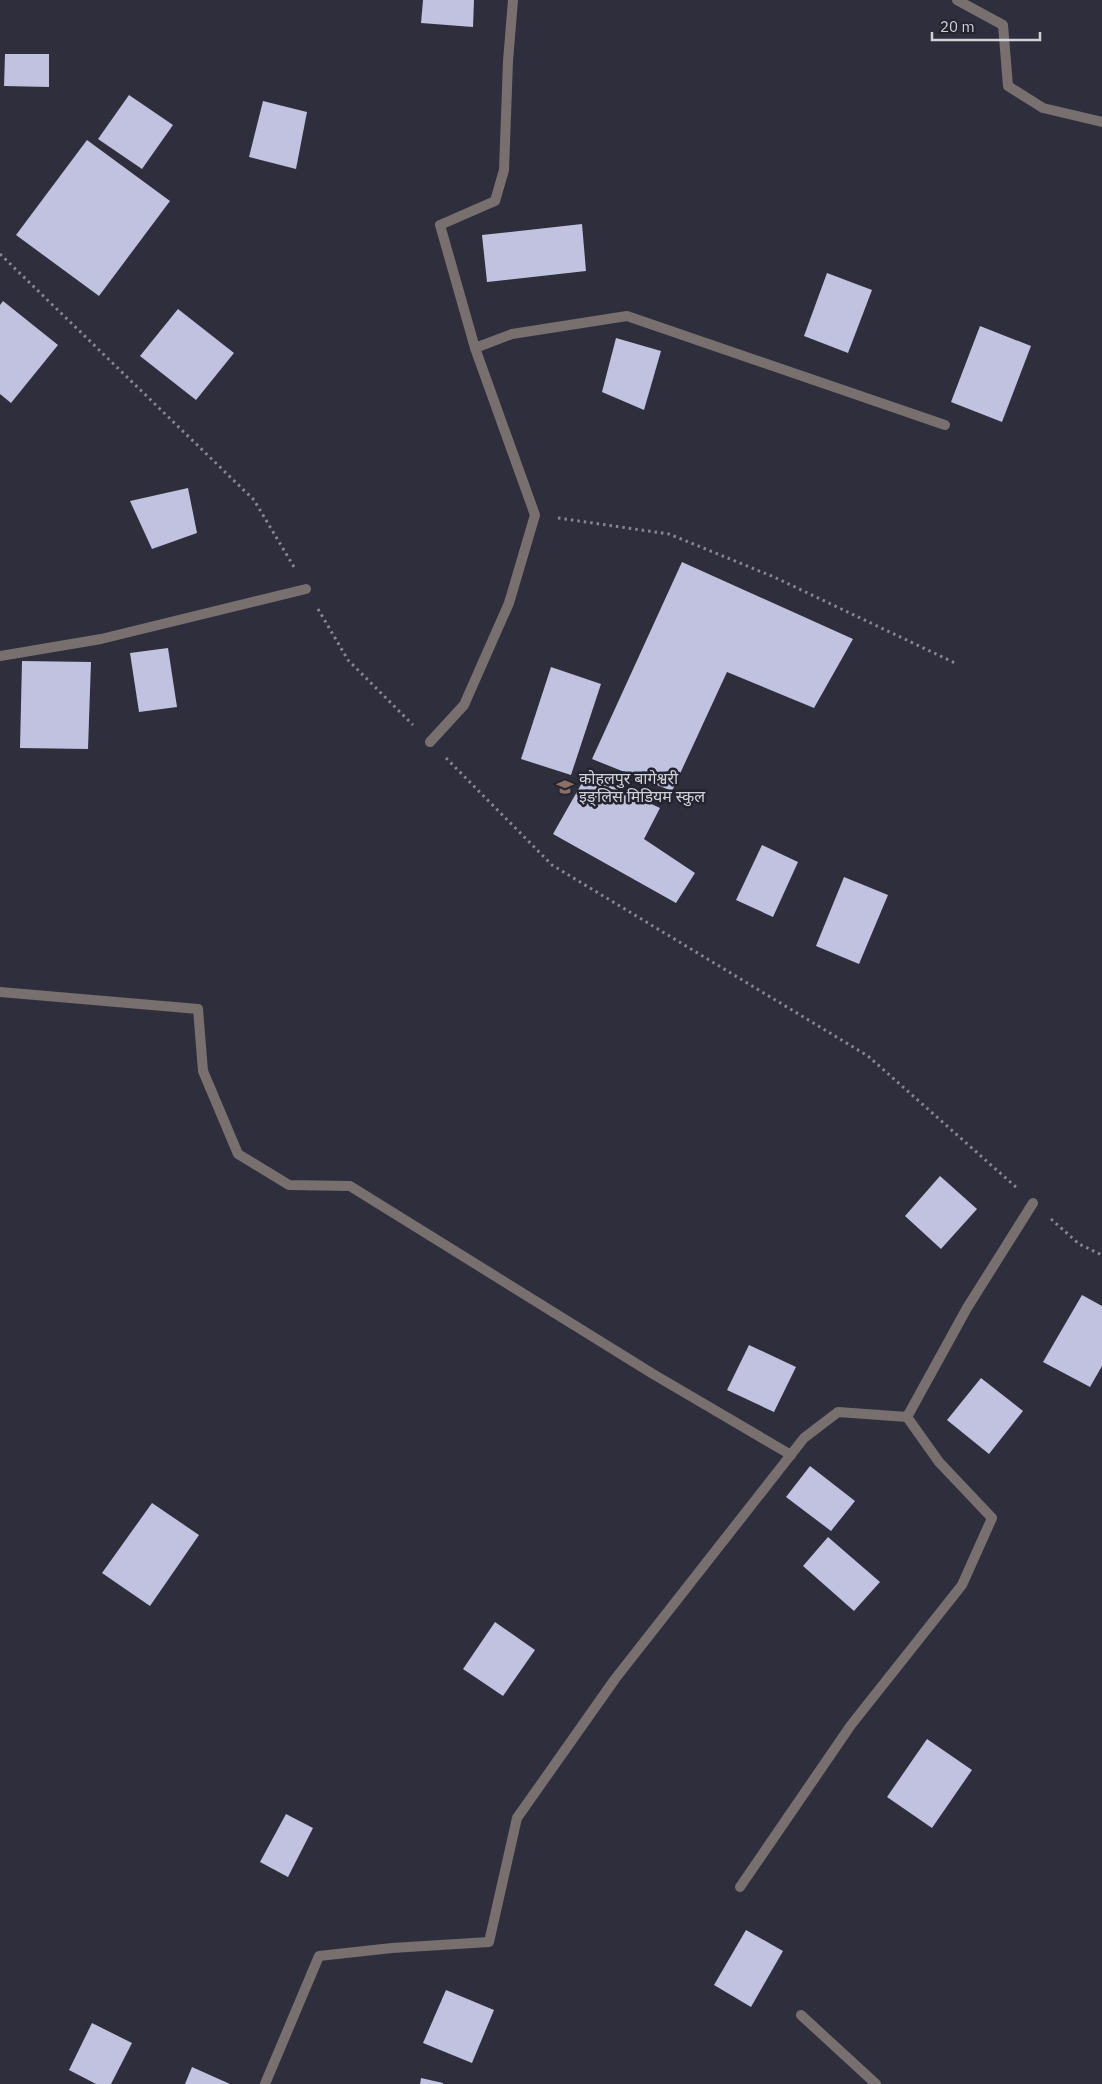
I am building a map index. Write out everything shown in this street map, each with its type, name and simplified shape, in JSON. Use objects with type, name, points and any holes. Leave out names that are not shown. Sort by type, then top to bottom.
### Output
[{"type":"street","points":[[430,742],[464,705],[509,604],[535,515],[475,348],[440,225],[495,201],[504,170],[508,61],[513,0]]},
{"type":"street","points":[[957,0],[1003,25],[1008,86],[1043,108],[1102,122]]},
{"type":"street","points":[[475,348],[512,334],[627,316],[944,425]]},
{"type":"street","points":[[0,656],[101,638],[306,589]]},
{"type":"street","points":[[0,992],[198,1009],[204,1070],[238,1154],[289,1185],[350,1186],[652,1374],[791,1455]]},
{"type":"street","points":[[906,1417],[967,1308],[1033,1203]]},
{"type":"street","points":[[265,2084],[319,1956],[392,1948],[489,1942],[517,1818],[615,1679],[804,1438],[838,1412],[906,1417],[939,1462],[992,1518],[962,1585],[851,1725],[740,1887]]},
{"type":"street","points":[[801,2015],[876,2084]]},
{"type":"path","points":[[0,254],[254,500],[348,660],[552,866],[868,1056],[1079,1244],[1102,1255]]},
{"type":"path","points":[[535,515],[669,534],[774,577],[955,663]]},
{"type":"building","points":[[423,0],[474,0],[473,27],[421,23]]},
{"type":"building","points":[[5,54],[49,54],[49,87],[4,86]]},
{"type":"building","points":[[129,95],[173,125],[142,169],[98,139]]},
{"type":"building","points":[[263,101],[307,112],[296,169],[249,157]]},
{"type":"building","points":[[87,140],[170,201],[99,296],[16,235]]},
{"type":"building","points":[[582,224],[586,271],[487,282],[482,235]]},
{"type":"building","points":[[827,273],[872,290],[848,353],[804,336]]},
{"type":"building","points":[[3,301],[58,345],[11,403],[0,394],[0,305]]},
{"type":"building","points":[[178,309],[234,353],[196,400],[140,356]]},
{"type":"building","points":[[980,326],[1031,346],[1002,422],[951,402]]},
{"type":"building","points":[[616,338],[661,351],[644,410],[602,392]]},
{"type":"building","points":[[188,488],[197,533],[152,549],[130,501]]},
{"type":"building","points":[[682,562],[853,639],[814,708],[727,672],[672,791],[592,759]]},
{"type":"building","points":[[168,648],[177,707],[139,712],[130,653]]},
{"type":"building","points":[[22,661],[91,662],[88,749],[20,748]]},
{"type":"building","points":[[551,667],[601,684],[571,775],[521,759]]},
{"type":"building","points":[[587,774],[660,808],[644,839],[695,873],[676,903],[553,834]]},
{"type":"building","points":[[762,845],[798,862],[773,917],[736,900]]},
{"type":"building","points":[[844,877],[888,895],[859,964],[816,946]]},
{"type":"building","points":[[940,1176],[977,1209],[941,1249],[905,1216]]},
{"type":"building","points":[[1082,1295],[1102,1306],[1102,1366],[1090,1387],[1043,1362]]},
{"type":"building","points":[[749,1345],[796,1367],[774,1412],[727,1390]]},
{"type":"building","points":[[981,1378],[1023,1411],[989,1454],[947,1420]]},
{"type":"building","points":[[810,1466],[855,1501],[831,1531],[786,1497]]},
{"type":"building","points":[[152,1503],[199,1535],[150,1606],[102,1573]]},
{"type":"building","points":[[828,1537],[880,1582],[854,1611],[803,1566]]},
{"type":"building","points":[[495,1622],[535,1650],[503,1696],[463,1669]]},
{"type":"building","points":[[927,1739],[972,1770],[932,1828],[887,1797]]},
{"type":"building","points":[[286,1814],[313,1828],[288,1877],[260,1862]]},
{"type":"building","points":[[746,1930],[783,1951],[751,2007],[714,1985]]},
{"type":"building","points":[[446,1990],[494,2010],[472,2063],[423,2043]]},
{"type":"building","points":[[92,2023],[132,2043],[111,2084],[96,2084],[69,2070]]},
{"type":"building","points":[[192,2067],[230,2084],[185,2084]]},
{"type":"building","points":[[421,2078],[443,2083],[443,2084],[420,2084]]},
{"type":"place","name":"कोहलपुर बागेश्वरी इङ्लिस मिडियम स्कुल","points":[[565,787]]}]
